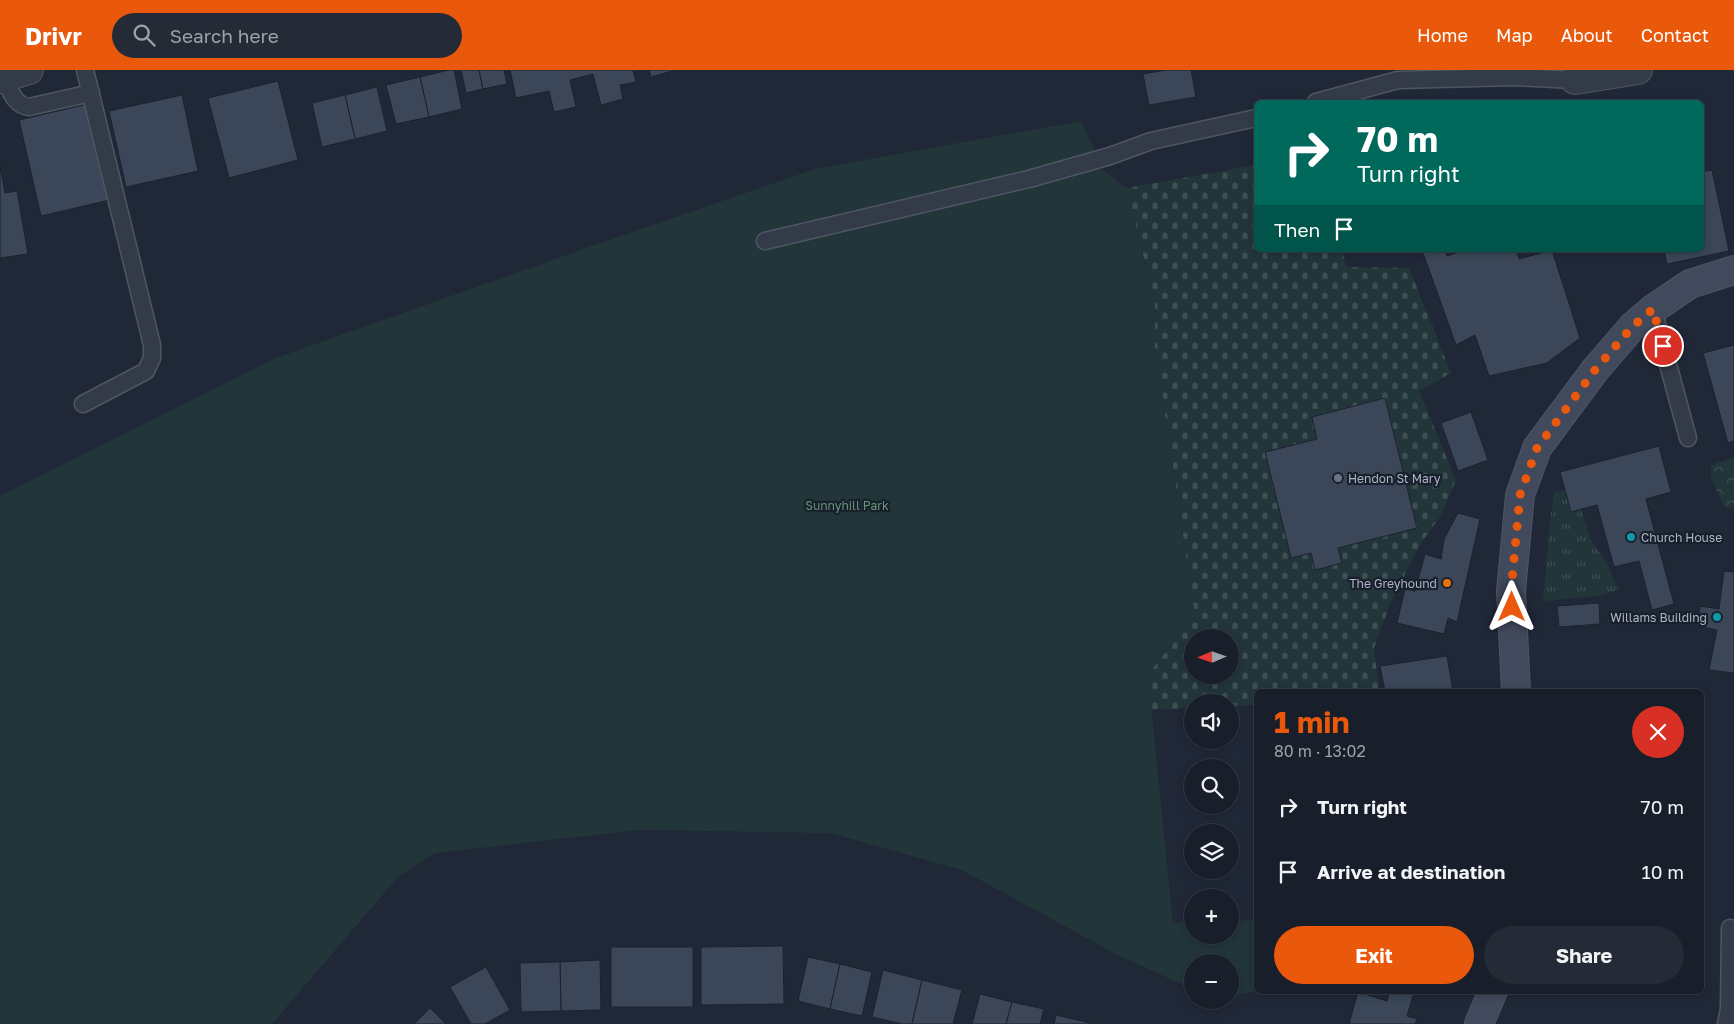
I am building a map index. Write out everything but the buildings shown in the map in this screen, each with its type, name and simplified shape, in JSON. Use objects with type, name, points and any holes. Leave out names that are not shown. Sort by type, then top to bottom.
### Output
[{"type":"street","points":[[2,79],[29,70]]},
{"type":"street","points":[[1575,80],[1638,70]]},
{"type":"street","points":[[1516,689],[1511,591],[1520,495],[1537,448],[1595,370],[1633,326],[1653,309],[1690,284],[1734,270]]},
{"type":"street","points":[[1478,1024],[1491,994]]},
{"type":"lane","points":[[83,404],[146,371],[152,358],[152,345],[85,70]]},
{"type":"lane","points":[[1323,100],[1398,80],[1515,77],[1575,80]]},
{"type":"lane","points":[[2,79],[16,102],[22,106],[29,107],[91,93]]},
{"type":"lane","points":[[765,241],[1029,179],[1110,156],[1151,141],[1254,118]]},
{"type":"lane","points":[[1653,309],[1688,438]]},
{"type":"lane","points":[[1726,1024],[1730,989],[1730,928]]},
{"type":"green space","name":"Sunnyhill Park","points":[[1081,121],[1103,170],[1127,188],[1155,305],[1155,347],[1195,616],[1148,674],[1173,923],[1184,922],[1184,944],[1239,944],[1239,921],[1254,920],[1254,992],[1239,994],[1239,954],[1184,954],[1184,985],[1116,954],[962,870],[830,833],[641,830],[435,853],[398,877],[272,1024],[0,1024],[0,496],[276,358],[815,169]]},
{"type":"green space","points":[[1254,165],[1254,252],[1342,252],[1346,267],[1409,268],[1451,373],[1419,391],[1456,480],[1442,514],[1421,543],[1390,604],[1374,648],[1379,689],[1254,689],[1254,705],[1239,706],[1239,694],[1184,694],[1184,708],[1151,710],[1148,674],[1184,630],[1184,684],[1239,684],[1239,629],[1184,629],[1195,616],[1155,347],[1155,305],[1127,188]]},
{"type":"green space","points":[[1734,458],[1734,509],[1724,506],[1711,479],[1711,465]]},
{"type":"green space","points":[[1565,489],[1577,496],[1590,538],[1608,566],[1619,590],[1598,596],[1543,601],[1554,492]]},
{"type":"place","name":"Hendon St Mary","points":[[1338,478]]},
{"type":"place","name":"Church House","points":[[1631,537]]},
{"type":"place","name":"The Greyhound","points":[[1447,583]]},
{"type":"place","name":"Willams Building","points":[[1717,617]]},
{"type":"route","points":[[1512,607],[1511,591],[1520,495],[1537,448],[1595,370],[1633,326],[1653,309],[1663,346]]}]
